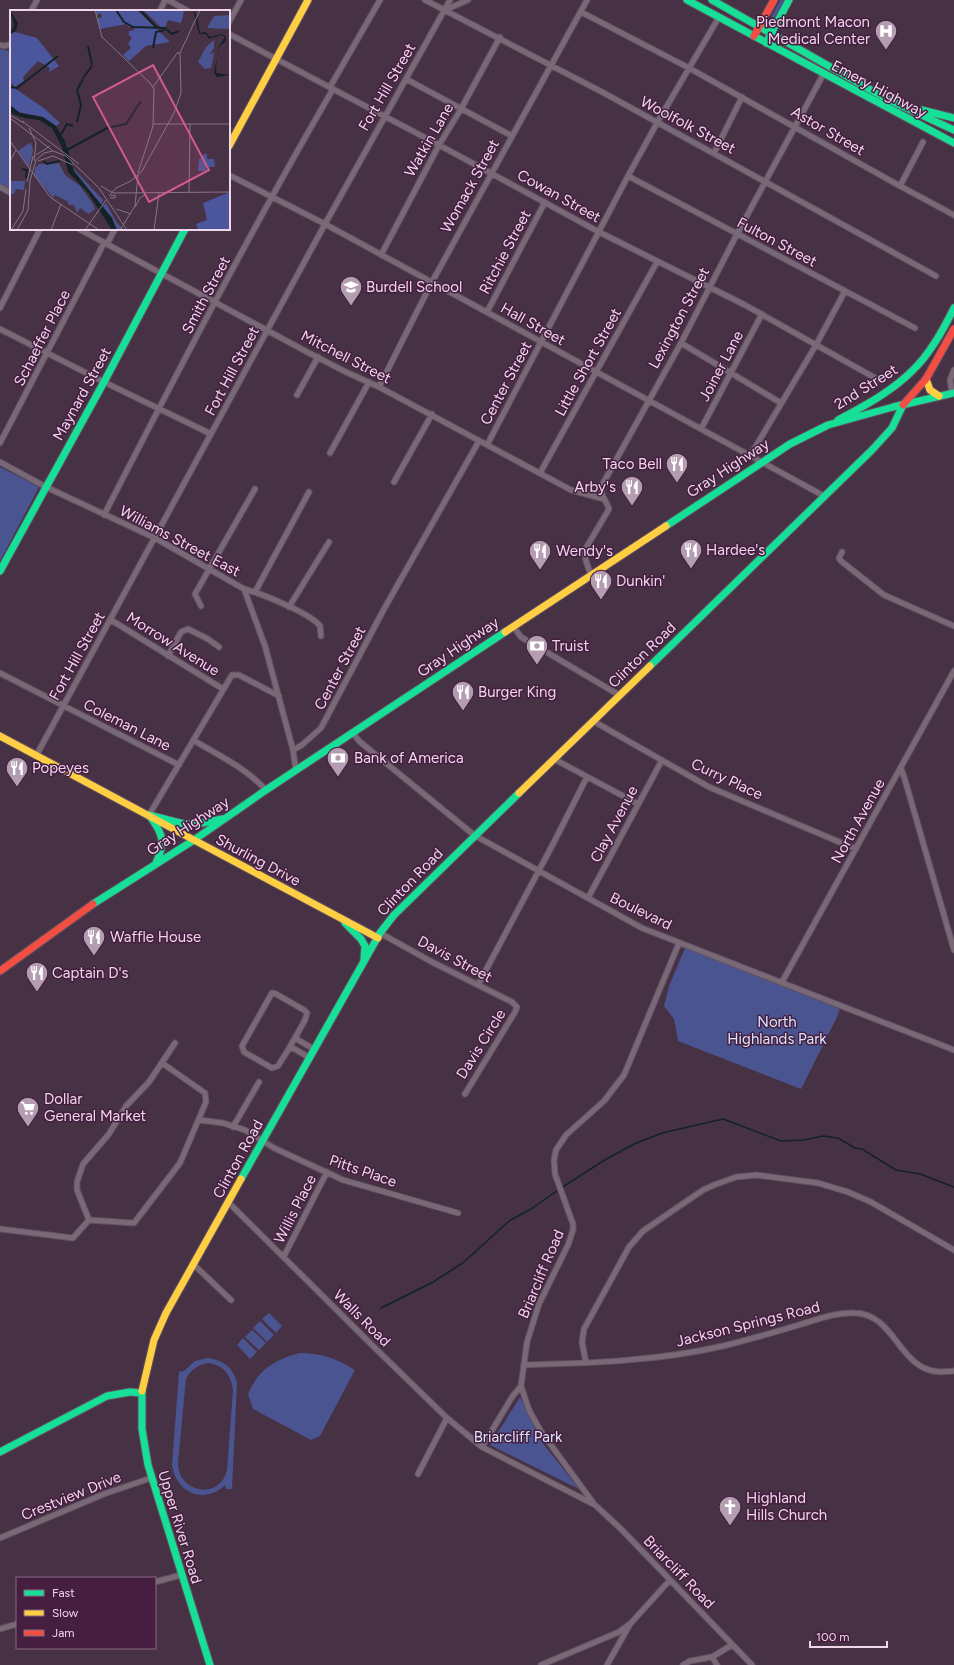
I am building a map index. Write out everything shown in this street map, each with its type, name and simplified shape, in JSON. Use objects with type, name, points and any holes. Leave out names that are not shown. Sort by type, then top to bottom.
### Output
[{"type":"main road","points":[[230,144],[308,0]]},
{"type":"main road","name":"Emery Highway","points":[[687,0],[954,143]]},
{"type":"main road","name":"Emery Highway","points":[[712,0],[887,99],[954,130]]},
{"type":"main road","points":[[754,36],[774,0]]},
{"type":"main road","points":[[766,43],[789,0]]},
{"type":"main road","points":[[887,99],[926,112],[954,118]]},
{"type":"main road","name":"Maynard Street","points":[[0,571],[104,382],[184,230]]},
{"type":"main road","name":"2nd Street","points":[[828,425],[879,398],[910,374],[931,348],[954,308]]},
{"type":"main road","name":"2nd Street","points":[[903,405],[926,379],[954,329]]},
{"type":"main road","points":[[926,379],[926,386],[930,391],[940,396]]},
{"type":"main road","name":"Gray Highway","points":[[0,971],[63,925],[156,863],[194,840],[353,732],[790,444],[828,425],[953,393]]},
{"type":"main road","name":"Clinton Road","points":[[142,1393],[154,1340],[166,1313],[364,960],[379,935],[399,909],[885,436],[892,428],[903,405]]},
{"type":"main road","name":"Shurling Drive","points":[[0,736],[340,918],[379,935]]},
{"type":"main road","points":[[149,815],[184,824],[197,824],[223,819]]},
{"type":"main road","points":[[149,815],[158,826],[164,837],[164,846],[156,863]]},
{"type":"main road","points":[[340,918],[361,939],[365,946],[364,960]]},
{"type":"main road","points":[[0,1452],[107,1396],[130,1392],[142,1393]]},
{"type":"main road","name":"Upper River Road","points":[[142,1393],[143,1438],[151,1478],[210,1665]]},
{"type":"street","points":[[32,10],[37,0]]},
{"type":"street","points":[[161,10],[166,0],[186,10]]},
{"type":"street","points":[[230,20],[241,0]]},
{"type":"street","name":"Smith Street","points":[[104,514],[215,302],[380,0]]},
{"type":"street","name":"Woolfolk Street","points":[[426,0],[552,65],[766,181],[936,276]]},
{"type":"street","name":"Fort Hill Street","points":[[36,756],[325,224],[450,0]]},
{"type":"street","points":[[445,10],[468,0]]},
{"type":"street","name":"Womack Street","points":[[379,386],[432,282],[587,0]]},
{"type":"street","name":"Astor Street","points":[[581,12],[689,68],[954,215]]},
{"type":"street","name":"Center Street","points":[[487,445],[628,176],[719,17]]},
{"type":"street","name":"Cowan Street","points":[[230,35],[492,173],[599,232],[762,314],[877,379]]},
{"type":"street","name":"Watkin Lane","points":[[381,255],[439,145],[461,109],[500,37]]},
{"type":"street","name":"Lexington Street","points":[[591,575],[584,554],[589,542],[608,512],[609,506],[600,493],[601,487],[681,343],[737,234],[824,73]]},
{"type":"street","points":[[406,79],[512,136]]},
{"type":"street","points":[[714,153],[742,97]]},
{"type":"street","points":[[900,186],[923,142]]},
{"type":"street","name":"Hall Street","points":[[230,175],[325,224],[824,496]]},
{"type":"street","name":"Fulton Street","points":[[628,176],[915,328]]},
{"type":"street","points":[[0,187],[10,192]]},
{"type":"street","name":"Ritchie Street","points":[[487,312],[545,202]]},
{"type":"street","points":[[0,308],[39,230]]},
{"type":"street","name":"Mitchell Street","points":[[81,230],[318,358],[379,386],[572,490],[604,499]]},
{"type":"street","name":"Schaeffer Place","points":[[0,443],[105,243],[114,230]]},
{"type":"street","name":"Little Short Street","points":[[540,473],[657,262]]},
{"type":"street","points":[[750,456],[816,345],[845,291]]},
{"type":"street","name":"Joiner Lane","points":[[702,429],[762,314]]},
{"type":"street","points":[[0,329],[47,354],[211,434]]},
{"type":"street","points":[[681,343],[731,371],[781,403]]},
{"type":"street","points":[[297,396],[318,358]]},
{"type":"street","points":[[953,393],[950,380],[954,370]]},
{"type":"street","points":[[330,453],[368,382]]},
{"type":"street","points":[[394,482],[432,414]]},
{"type":"street","name":"Center Street","points":[[293,750],[302,745],[321,728],[388,602],[479,441]]},
{"type":"street","name":"Williams Street East","points":[[0,462],[46,487],[155,538],[244,589],[265,646],[293,750],[296,771]]},
{"type":"street","points":[[200,606],[195,594],[255,489]]},
{"type":"street","points":[[255,592],[309,492]]},
{"type":"street","points":[[289,607],[329,542]]},
{"type":"street","points":[[842,552],[839,558],[841,561],[852,572],[884,595],[954,626]]},
{"type":"street","points":[[244,589],[255,592],[289,607],[319,624],[322,631],[321,636]]},
{"type":"street","name":"Morrow Avenue","points":[[111,620],[223,689],[232,675],[235,674],[279,696]]},
{"type":"street","points":[[513,626],[521,637],[619,695]]},
{"type":"street","points":[[168,656],[182,632],[188,629],[208,639],[219,647]]},
{"type":"street","name":"North Avenue","points":[[782,982],[954,671]]},
{"type":"street","name":"Coleman Lane","points":[[0,673],[178,765]]},
{"type":"street","points":[[149,815],[223,689]]},
{"type":"street","name":"Curry Place","points":[[593,721],[709,787],[856,849]]},
{"type":"street","name":"Boulevard","points":[[353,732],[359,741],[474,835],[642,928],[954,1050]]},
{"type":"street","points":[[193,740],[246,772],[256,779],[266,790]]},
{"type":"street","points":[[554,759],[638,804]]},
{"type":"street","name":"Clay Avenue","points":[[588,898],[662,760]]},
{"type":"street","points":[[901,768],[954,950]]},
{"type":"street","points":[[478,985],[587,776]]},
{"type":"street","name":"Davis Street","points":[[379,935],[512,1002],[517,1007]]},
{"type":"street","name":"Briarcliff Road","points":[[679,943],[624,1075],[610,1095],[566,1135],[560,1143],[554,1160],[555,1174],[572,1224],[571,1238],[549,1282],[534,1317],[527,1342],[522,1386],[533,1418],[563,1463],[594,1504],[622,1530],[752,1665]]},
{"type":"street","points":[[272,993],[304,1010],[306,1013],[305,1020],[296,1036],[278,1066],[275,1068],[272,1068],[244,1052],[242,1049],[272,993]]},
{"type":"street","name":"Davis Circle","points":[[464,1094],[517,1007]]},
{"type":"street","points":[[296,1036],[298,1040],[314,1049]]},
{"type":"street","points":[[89,1220],[77,1190],[77,1182],[83,1164],[100,1146],[126,1106],[149,1082],[175,1043]]},
{"type":"street","points":[[288,1050],[293,1048],[310,1058]]},
{"type":"street","points":[[89,1220],[134,1223],[180,1163],[206,1102],[205,1093],[162,1063]]},
{"type":"street","points":[[233,1127],[260,1082]]},
{"type":"street","name":"Pitts Place","points":[[199,1120],[223,1123],[245,1130],[262,1142],[343,1180],[458,1213]]},
{"type":"street","name":"Willis Place","points":[[284,1256],[327,1172]]},
{"type":"street","points":[[586,1363],[582,1342],[584,1329],[629,1247],[636,1238],[652,1225],[703,1190],[730,1178],[748,1175],[768,1175],[836,1188],[871,1202],[954,1250]]},
{"type":"street","name":"Walls Road","points":[[228,1202],[447,1418],[482,1447],[594,1504]]},
{"type":"street","points":[[0,1229],[73,1238],[89,1220]]},
{"type":"street","points":[[193,1264],[231,1300]]},
{"type":"street","name":"Jackson Springs Road","points":[[524,1365],[626,1361],[690,1352],[762,1336],[833,1315],[858,1313],[866,1315],[884,1326],[910,1358],[918,1364],[932,1371],[954,1371]]},
{"type":"street","points":[[482,1447],[512,1397],[522,1386]]},
{"type":"street","points":[[418,1474],[447,1418]]},
{"type":"street","name":"Crestview Drive","points":[[0,1538],[104,1494],[151,1478]]},
{"type":"street","points":[[156,1582],[182,1575]]},
{"type":"street","points":[[541,1665],[619,1632],[631,1623],[670,1580]]},
{"type":"street","points":[[607,1665],[631,1623]]},
{"type":"street","points":[[0,1629],[16,1624]]},
{"type":"street","points":[[683,1665],[690,1661],[712,1657],[732,1645]]},
{"type":"street","points":[[712,1657],[717,1665]]},
{"type":"green space","points":[[780,0],[785,0],[774,19],[771,17]]},
{"type":"green space","points":[[0,49],[10,51],[10,189],[0,184]]},
{"type":"green space","points":[[0,467],[39,487],[0,561]]},
{"type":"green space","name":"North Highlands Park","points":[[685,948],[841,1005],[837,1017],[801,1089],[678,1041],[674,1019],[664,1006],[669,986]]},
{"type":"green space","points":[[269,1313],[282,1326],[276,1333],[262,1319]]},
{"type":"green space","points":[[260,1321],[274,1335],[267,1342],[253,1328]]},
{"type":"green space","points":[[252,1330],[266,1343],[259,1350],[245,1337]]},
{"type":"green space","points":[[243,1338],[257,1352],[250,1359],[237,1345]]},
{"type":"green space","points":[[299,1353],[322,1355],[341,1362],[355,1370],[320,1436],[311,1440],[253,1409],[248,1394],[257,1378],[268,1367],[282,1359]]},
{"type":"green space","points":[[207,1358],[218,1360],[230,1369],[237,1383],[232,1489],[226,1489],[225,1485],[217,1491],[200,1495],[185,1489],[179,1483],[172,1465],[179,1372],[184,1371],[195,1361]],"holes":[[[208,1363],[214,1364],[226,1372],[233,1390],[227,1470],[223,1480],[216,1486],[208,1489],[200,1489],[191,1486],[184,1481],[180,1473],[178,1462],[186,1379],[190,1373],[198,1367]]]},
{"type":"green space","name":"Briarcliff Park","points":[[520,1397],[541,1441],[579,1489],[490,1445]]},
{"type":"waterway","points":[[561,1188],[603,1161],[634,1144],[662,1133],[723,1119],[781,1141],[804,1140],[823,1136],[838,1138],[855,1148],[862,1149],[896,1170],[920,1174],[954,1187]]},
{"type":"waterway","points":[[381,1308],[433,1282],[464,1262],[509,1221],[531,1209],[558,1190]]},
{"type":"traffic: fast","points":[[687,0],[954,143]]},
{"type":"traffic: fast","points":[[712,0],[887,99],[954,130]]},
{"type":"traffic: fast","points":[[766,43],[789,0]]},
{"type":"traffic: fast","points":[[922,110],[954,118]]},
{"type":"traffic: fast","points":[[0,571],[104,382],[184,230]]},
{"type":"traffic: fast","points":[[838,420],[867,404],[904,379],[919,364],[930,349],[941,333],[954,308]]},
{"type":"traffic: fast","points":[[666,526],[790,444],[828,425],[893,407],[954,393]]},
{"type":"traffic: fast","points":[[650,666],[872,450],[892,428],[903,405]]},
{"type":"traffic: fast","points":[[93,904],[194,840],[266,790],[505,632]]},
{"type":"traffic: fast","points":[[241,1179],[380,933],[394,915],[519,793]]},
{"type":"traffic: fast","points":[[149,815],[184,824],[197,824],[222,819]]},
{"type":"traffic: fast","points":[[149,815],[162,838],[161,849],[156,863]]},
{"type":"traffic: fast","points":[[345,923],[361,939],[365,946],[364,959]]},
{"type":"traffic: fast","points":[[142,1391],[142,1429],[148,1465],[210,1665]]},
{"type":"traffic: fast","points":[[0,1452],[107,1396],[130,1392],[142,1393]]},
{"type":"traffic: slow","points":[[230,144],[308,0]]},
{"type":"traffic: slow","points":[[926,379],[930,390],[939,396]]},
{"type":"traffic: slow","points":[[505,632],[666,526]]},
{"type":"traffic: slow","points":[[519,793],[650,666]]},
{"type":"traffic: slow","points":[[0,736],[194,840]]},
{"type":"traffic: slow","points":[[194,840],[378,938]]},
{"type":"traffic: slow","points":[[142,1391],[154,1340],[166,1313],[241,1179]]},
{"type":"traffic: jam","points":[[754,36],[774,0]]},
{"type":"traffic: jam","points":[[903,405],[926,379],[954,329]]},
{"type":"traffic: jam","points":[[0,971],[93,904]]},
{"type":"place","name":"Piedmont Macon Medical Center","points":[[886,50]]},
{"type":"place","name":"Burdell School","points":[[351,306]]},
{"type":"place","name":"Taco Bell","points":[[677,484]]},
{"type":"place","name":"Arby's","points":[[632,506]]},
{"type":"place","name":"Wendy's","points":[[540,570]]},
{"type":"place","name":"Hardee's","points":[[691,570]]},
{"type":"place","name":"Dunkin'","points":[[601,600]]},
{"type":"place","name":"Truist","points":[[537,666]]},
{"type":"place","name":"Burger King","points":[[463,712]]},
{"type":"place","name":"Bank of America","points":[[338,778]]},
{"type":"place","name":"Popeyes","points":[[17,788]]},
{"type":"place","name":"Waffle House","points":[[94,956]]},
{"type":"place","name":"Captain D's","points":[[37,992]]},
{"type":"place","name":"Dollar General Market","points":[[28,1128]]},
{"type":"place","name":"Highland Hills Church","points":[[730,1526]]}]
